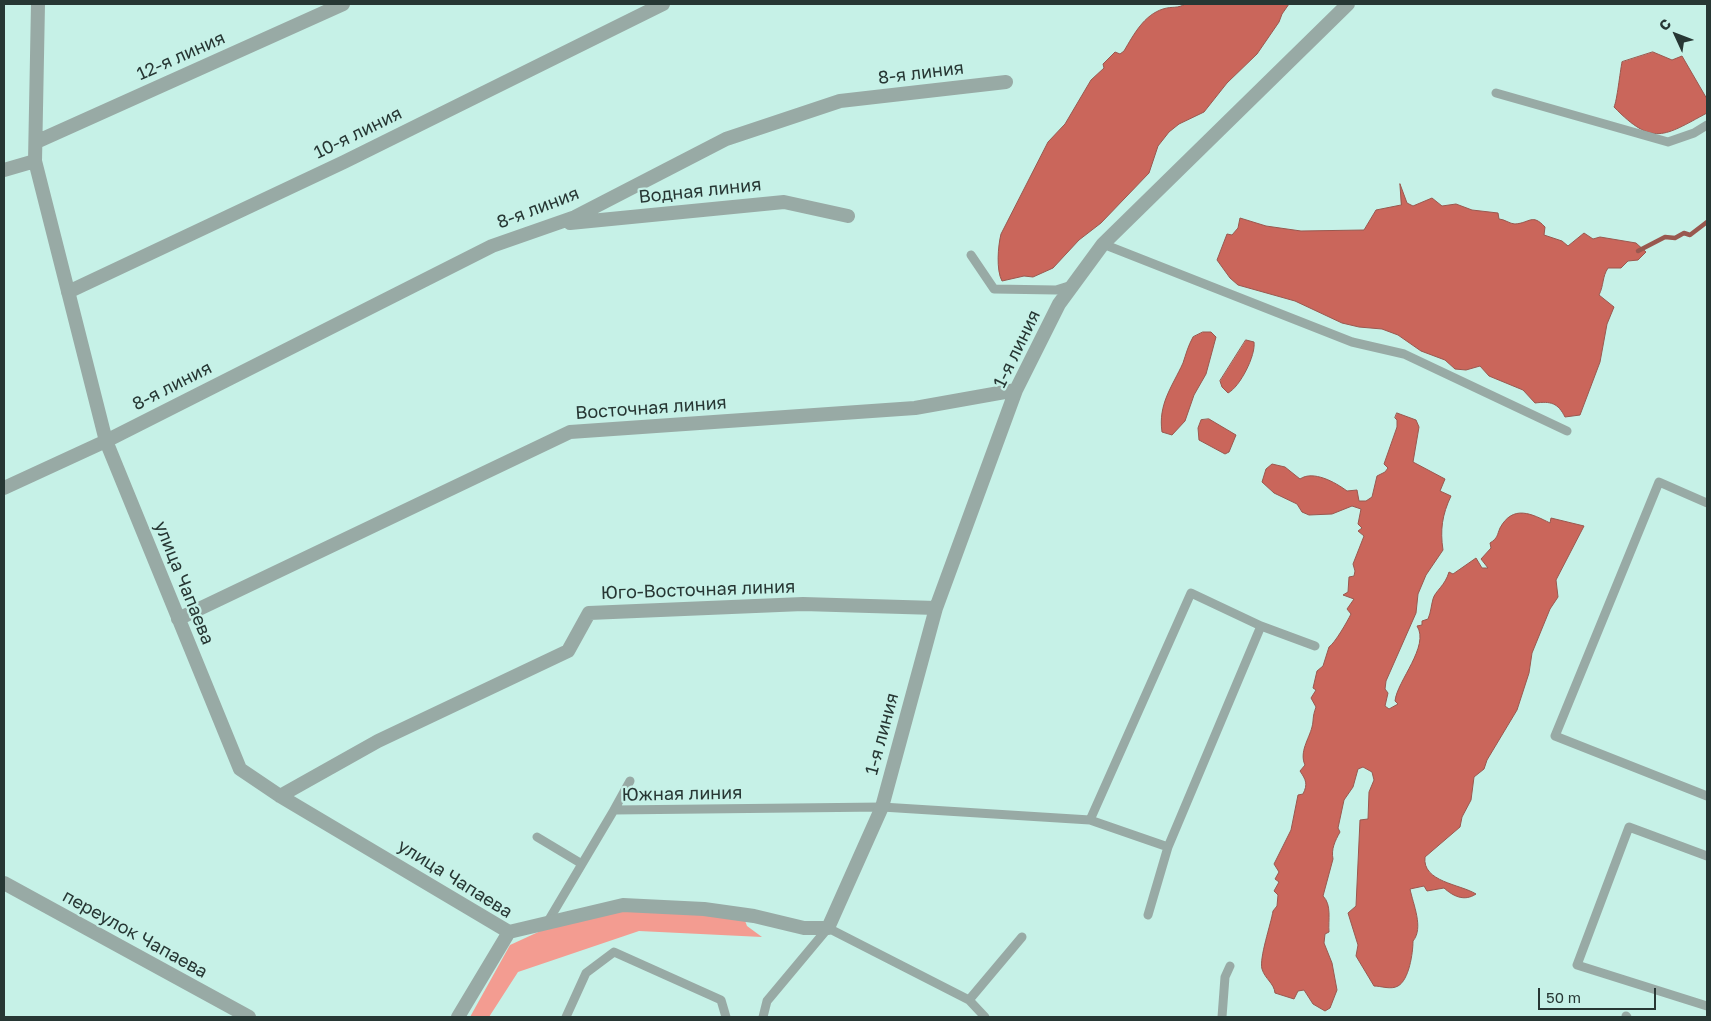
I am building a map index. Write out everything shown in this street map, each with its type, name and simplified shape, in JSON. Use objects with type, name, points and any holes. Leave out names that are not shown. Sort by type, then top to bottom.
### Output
[{"type":"street","name":"улица Чапаева","points":[[38,4],[35,161],[106,441],[240,769],[280,796],[508,932],[458,1017]]},
{"type":"street","name":"12-я линия","points":[[36,142],[343,4]]},
{"type":"street","name":"10-я линия","points":[[68,292],[344,162],[663,4]]},
{"type":"street","name":"1-я линия","points":[[828,928],[882,808],[936,608],[1016,390],[1059,304],[1103,244],[1348,4]]},
{"type":"street","name":"8-я линия","points":[[4,488],[106,441],[492,246],[575,217],[726,139],[840,101],[1006,82]]},
{"type":"street","points":[[4,170],[35,161]]},
{"type":"street","name":"Водная линия","points":[[554,224],[784,202],[848,216]]},
{"type":"street","name":"Восточная линия","points":[[178,618],[570,432],[914,408],[1016,390]]},
{"type":"street","name":"Юго-Восточная линия","points":[[280,796],[378,741],[568,652],[589,613],[803,604],[936,608]]},
{"type":"street","name":"переулок Чапаева","points":[[4,883],[249,1017]]},
{"type":"street","points":[[508,932],[623,905],[704,909],[754,916],[804,928],[828,928]]},
{"type":"lane","points":[[1496,94],[1668,142],[1694,133],[1707,125]]},
{"type":"lane","points":[[1103,244],[1352,342],[1404,354],[1567,431]]},
{"type":"lane","points":[[971,254],[994,289],[1056,290],[1073,285]]},
{"type":"lane","points":[[1707,503],[1659,482],[1555,736],[1707,796]]},
{"type":"lane","points":[[1090,820],[1191,593],[1261,626],[1315,646]]},
{"type":"lane","points":[[1148,915],[1168,847],[1261,626]]},
{"type":"lane","points":[[614,810],[630,780]]},
{"type":"lane","points":[[882,808],[1090,820],[1168,847]]},
{"type":"lane","name":"Южная линия","points":[[547,923],[614,810],[882,808]]},
{"type":"lane","points":[[1707,856],[1629,827],[1578,965],[1707,1006]]},
{"type":"lane","points":[[537,837],[582,864]]},
{"type":"lane","points":[[828,928],[969,1000],[986,1017]]},
{"type":"lane","name":"1-я линия","points":[[763,1017],[768,1001],[828,928]]},
{"type":"lane","points":[[969,1000],[1022,938]]},
{"type":"lane","points":[[566,1017],[586,973],[614,952],[720,1000],[726,1017]]},
{"type":"lane","points":[[1222,1017],[1225,977],[1230,966]]},
{"type":"shaded area","points":[[1185,4],[1289,4],[1257,54],[1227,83],[1204,112],[1179,124],[1169,132],[1158,146],[1149,173],[1101,223],[1079,240],[1053,268],[1033,277],[1024,276],[1002,281],[998,264],[1001,234],[1048,142],[1065,124],[1091,80],[1104,68],[1103,64],[1115,52],[1120,54],[1124,51],[1145,20],[1163,9]]},
{"type":"shaded area","points":[[1653,52],[1672,60],[1682,56],[1707,99],[1707,113],[1669,132],[1659,134],[1649,133],[1639,128],[1627,120],[1614,107],[1622,62]]},
{"type":"shaded area","points":[[1400,184],[1407,203],[1413,206],[1432,198],[1442,206],[1456,204],[1472,210],[1498,213],[1499,219],[1513,224],[1537,220],[1545,227],[1544,235],[1562,241],[1568,246],[1584,233],[1593,239],[1600,237],[1636,243],[1646,252],[1638,260],[1628,261],[1621,268],[1608,268],[1605,275],[1599,295],[1614,307],[1607,324],[1600,362],[1580,415],[1565,417],[1560,409],[1553,404],[1545,402],[1535,403],[1523,390],[1489,376],[1480,366],[1466,370],[1455,369],[1445,360],[1421,351],[1398,335],[1382,329],[1342,323],[1295,301],[1238,285],[1230,278],[1217,260],[1227,234],[1232,235],[1238,228],[1240,218],[1266,226],[1301,231],[1364,230],[1376,210],[1401,205]]},
{"type":"shaded area","points":[[1203,332],[1211,332],[1216,337],[1206,374],[1194,395],[1185,421],[1172,435],[1162,432],[1162,413],[1167,396],[1193,337]]},
{"type":"shaded area","points":[[1246,340],[1254,342],[1250,362],[1242,378],[1233,390],[1228,393],[1222,387],[1220,381]]},
{"type":"shaded area","points":[[1397,413],[1416,420],[1419,427],[1413,462],[1445,479],[1440,491],[1451,496],[1442,523],[1443,550],[1426,575],[1418,594],[1416,613],[1386,681],[1385,689],[1388,693],[1385,706],[1389,709],[1398,704],[1395,701],[1397,693],[1416,653],[1420,634],[1417,626],[1422,625],[1422,621],[1428,619],[1434,596],[1449,572],[1453,574],[1476,558],[1482,568],[1488,568],[1481,559],[1491,548],[1490,543],[1496,538],[1505,521],[1517,513],[1530,514],[1550,523],[1551,518],[1584,526],[1556,580],[1558,597],[1550,609],[1532,653],[1529,673],[1517,710],[1487,760],[1484,769],[1474,777],[1471,800],[1462,817],[1460,827],[1425,857],[1429,872],[1443,881],[1476,894],[1463,898],[1455,896],[1444,888],[1427,891],[1424,886],[1410,889],[1417,916],[1418,929],[1413,941],[1408,972],[1402,983],[1392,988],[1374,986],[1356,956],[1358,945],[1348,913],[1356,906],[1360,820],[1368,819],[1369,792],[1374,780],[1372,772],[1363,767],[1358,769],[1353,787],[1344,800],[1338,828],[1340,832],[1334,845],[1333,859],[1323,896],[1328,904],[1329,913],[1329,932],[1325,934],[1324,943],[1332,963],[1337,990],[1330,1008],[1325,1011],[1313,1004],[1304,990],[1298,991],[1294,999],[1275,993],[1273,986],[1263,972],[1262,964],[1273,911],[1277,906],[1278,895],[1274,891],[1279,882],[1275,879],[1279,872],[1274,864],[1291,830],[1298,795],[1303,794],[1306,785],[1300,771],[1305,765],[1303,755],[1316,707],[1311,698],[1316,690],[1313,688],[1317,671],[1323,666],[1329,647],[1338,637],[1351,614],[1347,609],[1354,599],[1343,595],[1348,592],[1349,577],[1354,576],[1353,564],[1364,536],[1358,531],[1362,528],[1358,524],[1361,509],[1352,506],[1332,514],[1309,515],[1302,512],[1297,504],[1274,493],[1262,482],[1266,469],[1272,464],[1285,467],[1300,479],[1317,476],[1347,491],[1357,490],[1359,501],[1366,501],[1372,497],[1377,476],[1388,468],[1384,464],[1397,427],[1397,420],[1395,418]]},
{"type":"shaded area","points":[[1209,419],[1236,435],[1229,452],[1225,454],[1199,440],[1198,428],[1201,420]]},
{"type":"shaded area","points":[[623,908],[744,918],[747,926],[762,937],[639,931],[518,972],[489,1017],[470,1017],[510,945],[547,928]]},
{"type":"waterway","points":[[1638,251],[1665,237],[1675,238],[1684,233],[1690,235],[1707,222]]}]
